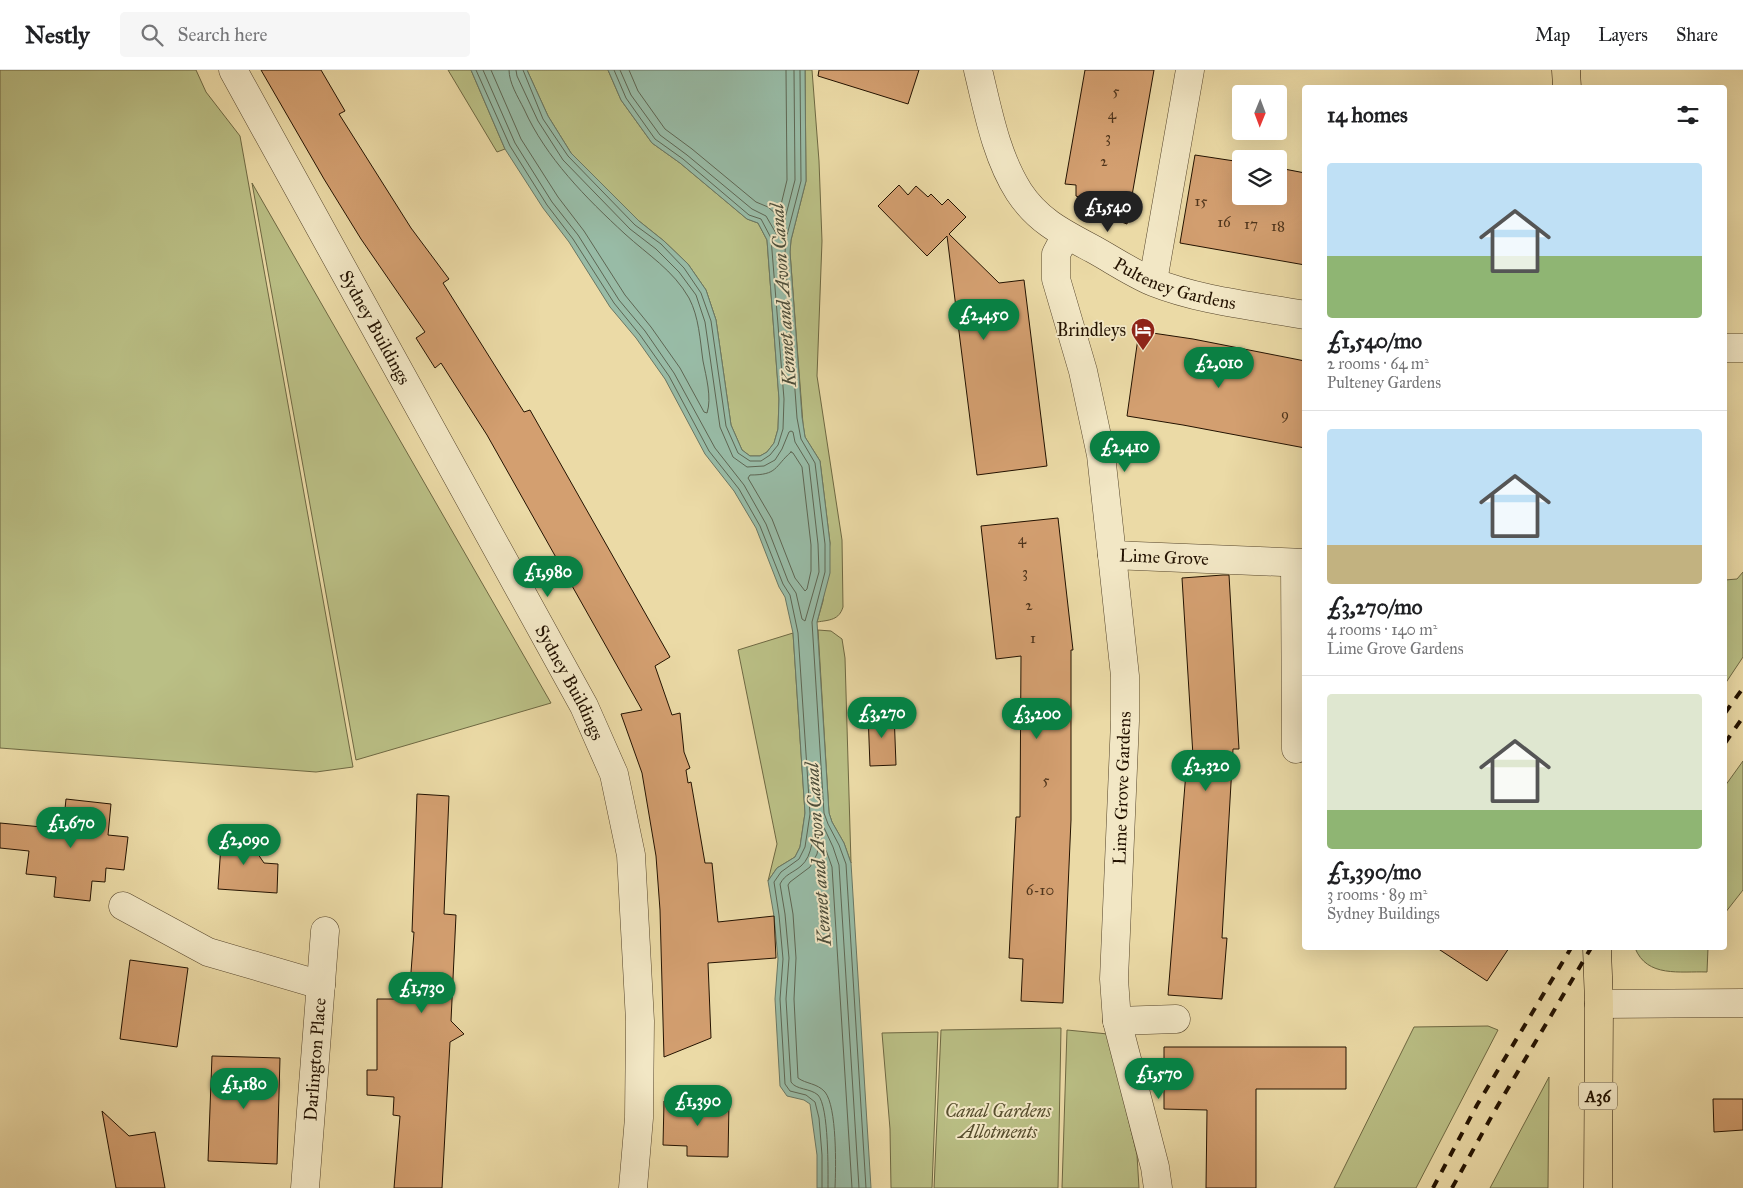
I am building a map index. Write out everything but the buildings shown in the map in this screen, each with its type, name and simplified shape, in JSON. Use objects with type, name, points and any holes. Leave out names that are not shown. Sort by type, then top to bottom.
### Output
[{"type":"highway","points":[[1566,70],[1567,85]]},
{"type":"highway","name":"A36","points":[[1597,950],[1599,1004],[1598,1188]]},
{"type":"street","name":"Sydney Buildings","points":[[233,70],[584,706],[614,774],[631,855],[640,1021],[639,1118],[633,1188]]},
{"type":"street","name":"Pulteney Gardens","points":[[978,70],[989,116],[1003,161],[1018,191],[1036,214],[1066,235],[1153,282],[1194,295],[1302,314]]},
{"type":"street","points":[[1153,282],[1190,70]]},
{"type":"street","name":"Lime Grove","points":[[1066,235],[1056,254],[1056,279],[1083,371],[1101,455],[1112,555],[1300,563]]},
{"type":"street","points":[[1727,348],[1743,348]]},
{"type":"street","name":"Lime Grove Gardens","points":[[1112,555],[1125,676],[1126,721],[1114,979],[1118,1021],[1155,1167],[1158,1188]]},
{"type":"street","points":[[1296,749],[1300,563]]},
{"type":"street","points":[[123,906],[208,952],[321,985]]},
{"type":"street","name":"Darlington Place","points":[[305,1188],[325,931]]},
{"type":"street","points":[[1599,1004],[1743,1003]]},
{"type":"street","points":[[1118,1021],[1176,1019]]},
{"type":"green space","points":[[0,70],[196,70],[206,92],[240,136],[353,767],[316,772],[0,748]]},
{"type":"green space","points":[[448,70],[471,70],[505,149],[497,152]]},
{"type":"green space","points":[[527,70],[608,70],[621,100],[652,143],[680,163],[747,219],[758,223],[767,240],[779,399],[778,429],[774,443],[767,452],[760,456],[750,456],[742,450],[731,425],[716,320],[706,290],[688,264],[639,221],[571,153],[548,116]]},
{"type":"green space","points":[[805,70],[812,70],[819,161],[822,241],[817,376],[842,540],[843,607],[836,617],[817,622],[823,601],[830,543],[820,461],[805,437],[803,424],[790,252],[791,240],[806,181]]},
{"type":"green space","points":[[252,183],[551,703],[356,760]]},
{"type":"green space","points":[[1743,572],[1743,657],[1727,681],[1727,580],[1737,579]]},
{"type":"green space","points":[[818,630],[831,631],[842,639],[845,658],[851,863],[844,843],[829,813]]},
{"type":"green space","points":[[793,633],[805,813],[800,847],[795,857],[777,868],[768,881],[777,844],[738,650]]},
{"type":"green space","points":[[1743,761],[1743,890],[1727,910],[1727,783]]},
{"type":"green space","points":[[1636,950],[1708,950],[1707,972],[1665,971],[1656,969],[1640,958]]},
{"type":"green space","points":[[1488,1026],[1498,1030],[1416,1188],[1334,1188],[1414,1027]]},
{"type":"green space","name":"Canal Gardens Allotments","points":[[1061,1028],[1058,1188],[934,1188],[941,1030]]},
{"type":"green space","points":[[1067,1030],[1108,1034],[1137,1155],[1139,1188],[1062,1188]]},
{"type":"green space","points":[[938,1032],[932,1188],[891,1188],[890,1129],[882,1033]]},
{"type":"green space","points":[[1549,1077],[1548,1188],[1490,1188]]},
{"type":"water","name":"Kennet and Avon Canal","points":[[471,70],[527,70],[548,116],[571,153],[639,221],[688,264],[706,290],[716,320],[731,425],[742,450],[750,456],[760,456],[767,452],[774,443],[778,429],[779,399],[767,240],[758,223],[747,219],[680,163],[652,143],[621,100],[608,70],[805,70],[806,181],[791,240],[790,252],[802,417],[805,437],[820,461],[830,543],[830,573],[817,622],[829,813],[844,843],[851,863],[871,1188],[817,1188],[817,1155],[810,1104],[804,1100],[787,1096],[780,1086],[775,999],[778,959],[774,916],[768,881],[777,868],[795,857],[800,847],[805,813],[793,633],[785,597],[779,587],[756,528],[734,491],[705,454],[665,379],[636,338],[610,307],[569,242],[543,208],[505,149]]},
{"type":"railway","points":[[1727,710],[1743,688]]},
{"type":"railway","points":[[1727,740],[1743,717]]},
{"type":"railway","points":[[1433,1188],[1477,1105],[1570,950]]},
{"type":"railway","points":[[1452,1188],[1494,1112],[1590,950]]},
{"type":"place","name":"Brindleys","points":[[1143,351]]}]
